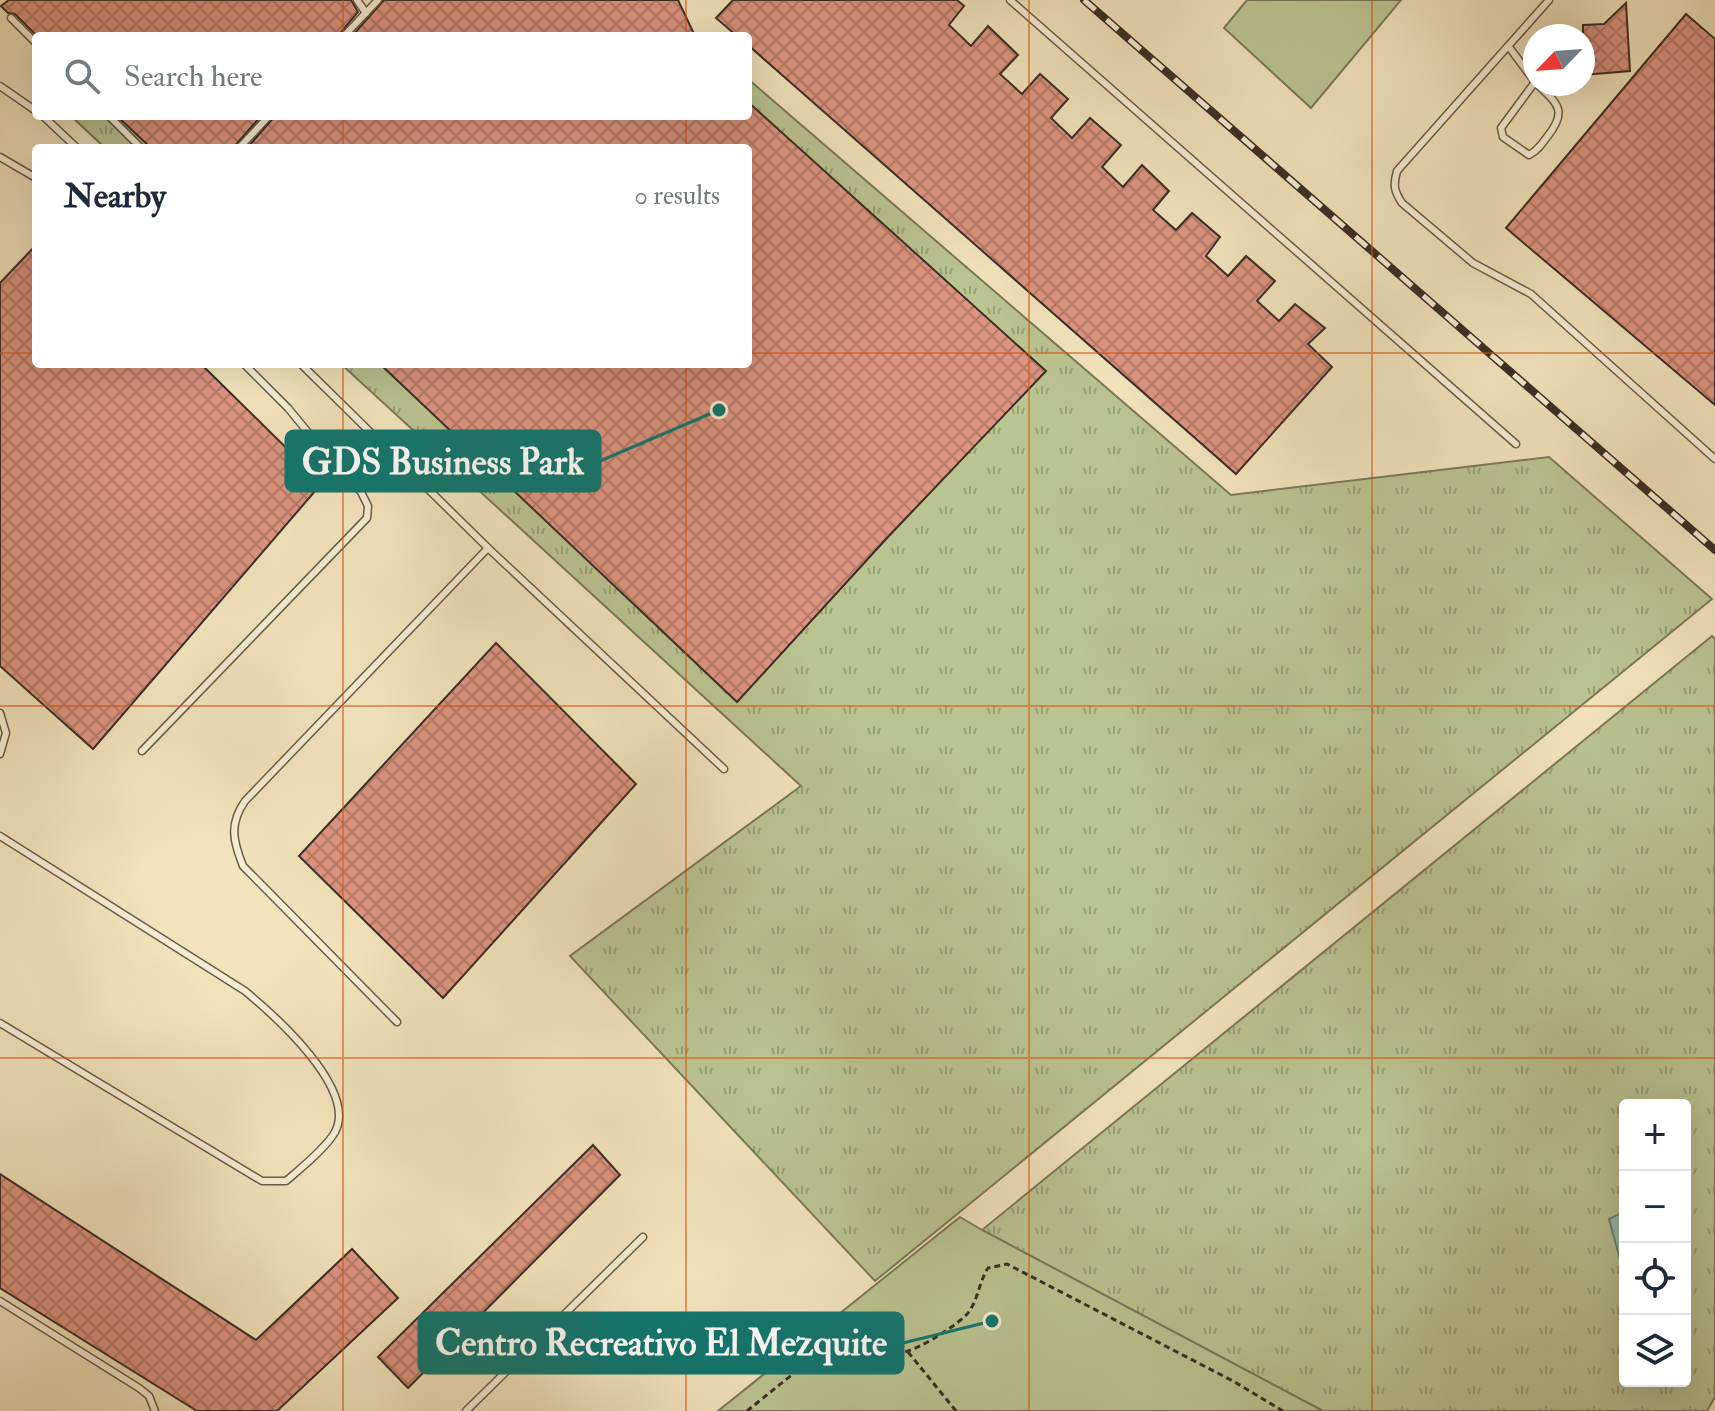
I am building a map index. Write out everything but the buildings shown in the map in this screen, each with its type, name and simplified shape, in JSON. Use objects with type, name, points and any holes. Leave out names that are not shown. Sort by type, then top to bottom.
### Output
[{"type":"lane","points":[[357,0],[366,13]]},
{"type":"lane","points":[[348,32],[378,0]]},
{"type":"lane","points":[[1010,0],[1516,444]]},
{"type":"lane","points":[[1549,0],[1397,171],[1395,193],[1402,203],[1473,263],[1531,294],[1715,459]]},
{"type":"lane","points":[[11,18],[32,39]]},
{"type":"lane","points":[[1509,47],[1523,66]]},
{"type":"lane","points":[[1535,83],[1558,106],[1560,115],[1557,124],[1537,150],[1529,155],[1503,137],[1501,128],[1535,83]]},
{"type":"lane","points":[[0,86],[32,108]]},
{"type":"lane","points":[[47,120],[73,144]]},
{"type":"lane","points":[[113,120],[137,144]]},
{"type":"lane","points":[[243,144],[265,120]]},
{"type":"lane","points":[[0,157],[32,176]]},
{"type":"lane","points":[[142,751],[367,518],[368,506],[361,492],[288,408],[248,368]]},
{"type":"lane","points":[[305,368],[488,548],[724,769]]},
{"type":"lane","points":[[397,1022],[243,866],[235,847],[233,823],[245,801],[488,548]]},
{"type":"lane","points":[[0,713],[6,733],[0,754]]},
{"type":"lane","points":[[0,836],[245,991],[267,1009],[293,1033],[321,1068],[337,1102],[335,1132],[286,1181],[262,1181],[0,1023]]},
{"type":"lane","points":[[466,1411],[643,1237]]},
{"type":"lane","points":[[0,1301],[139,1388],[149,1396],[155,1411]]},
{"type":"path","points":[[747,1411],[819,1353],[853,1360],[883,1358],[908,1352],[942,1334],[967,1313],[988,1268],[1007,1264],[1233,1381],[1283,1411]]},
{"type":"path","points":[[908,1352],[956,1411]]},
{"type":"green space","points":[[1247,0],[1401,0],[1311,108],[1224,28]]},
{"type":"green space","points":[[752,82],[1231,495],[1549,457],[1712,599],[875,1281],[570,956],[801,786],[345,368],[752,368],[752,144],[101,144],[75,120],[752,120]]},
{"type":"green space","points":[[1712,636],[1715,639],[1715,1397],[1707,1411],[1323,1411],[982,1230]]},
{"type":"green space","points":[[960,1217],[982,1230],[1323,1411],[718,1411]]},
{"type":"shaded area","points":[[1619,1214],[1619,1255],[1609,1219]]},
{"type":"railway","points":[[1084,0],[1715,550]]},
{"type":"place","name":"GDS Business Park","points":[[719,410]]},
{"type":"place","name":"Centro Recreativo El Mezquite","points":[[992,1321]]}]
